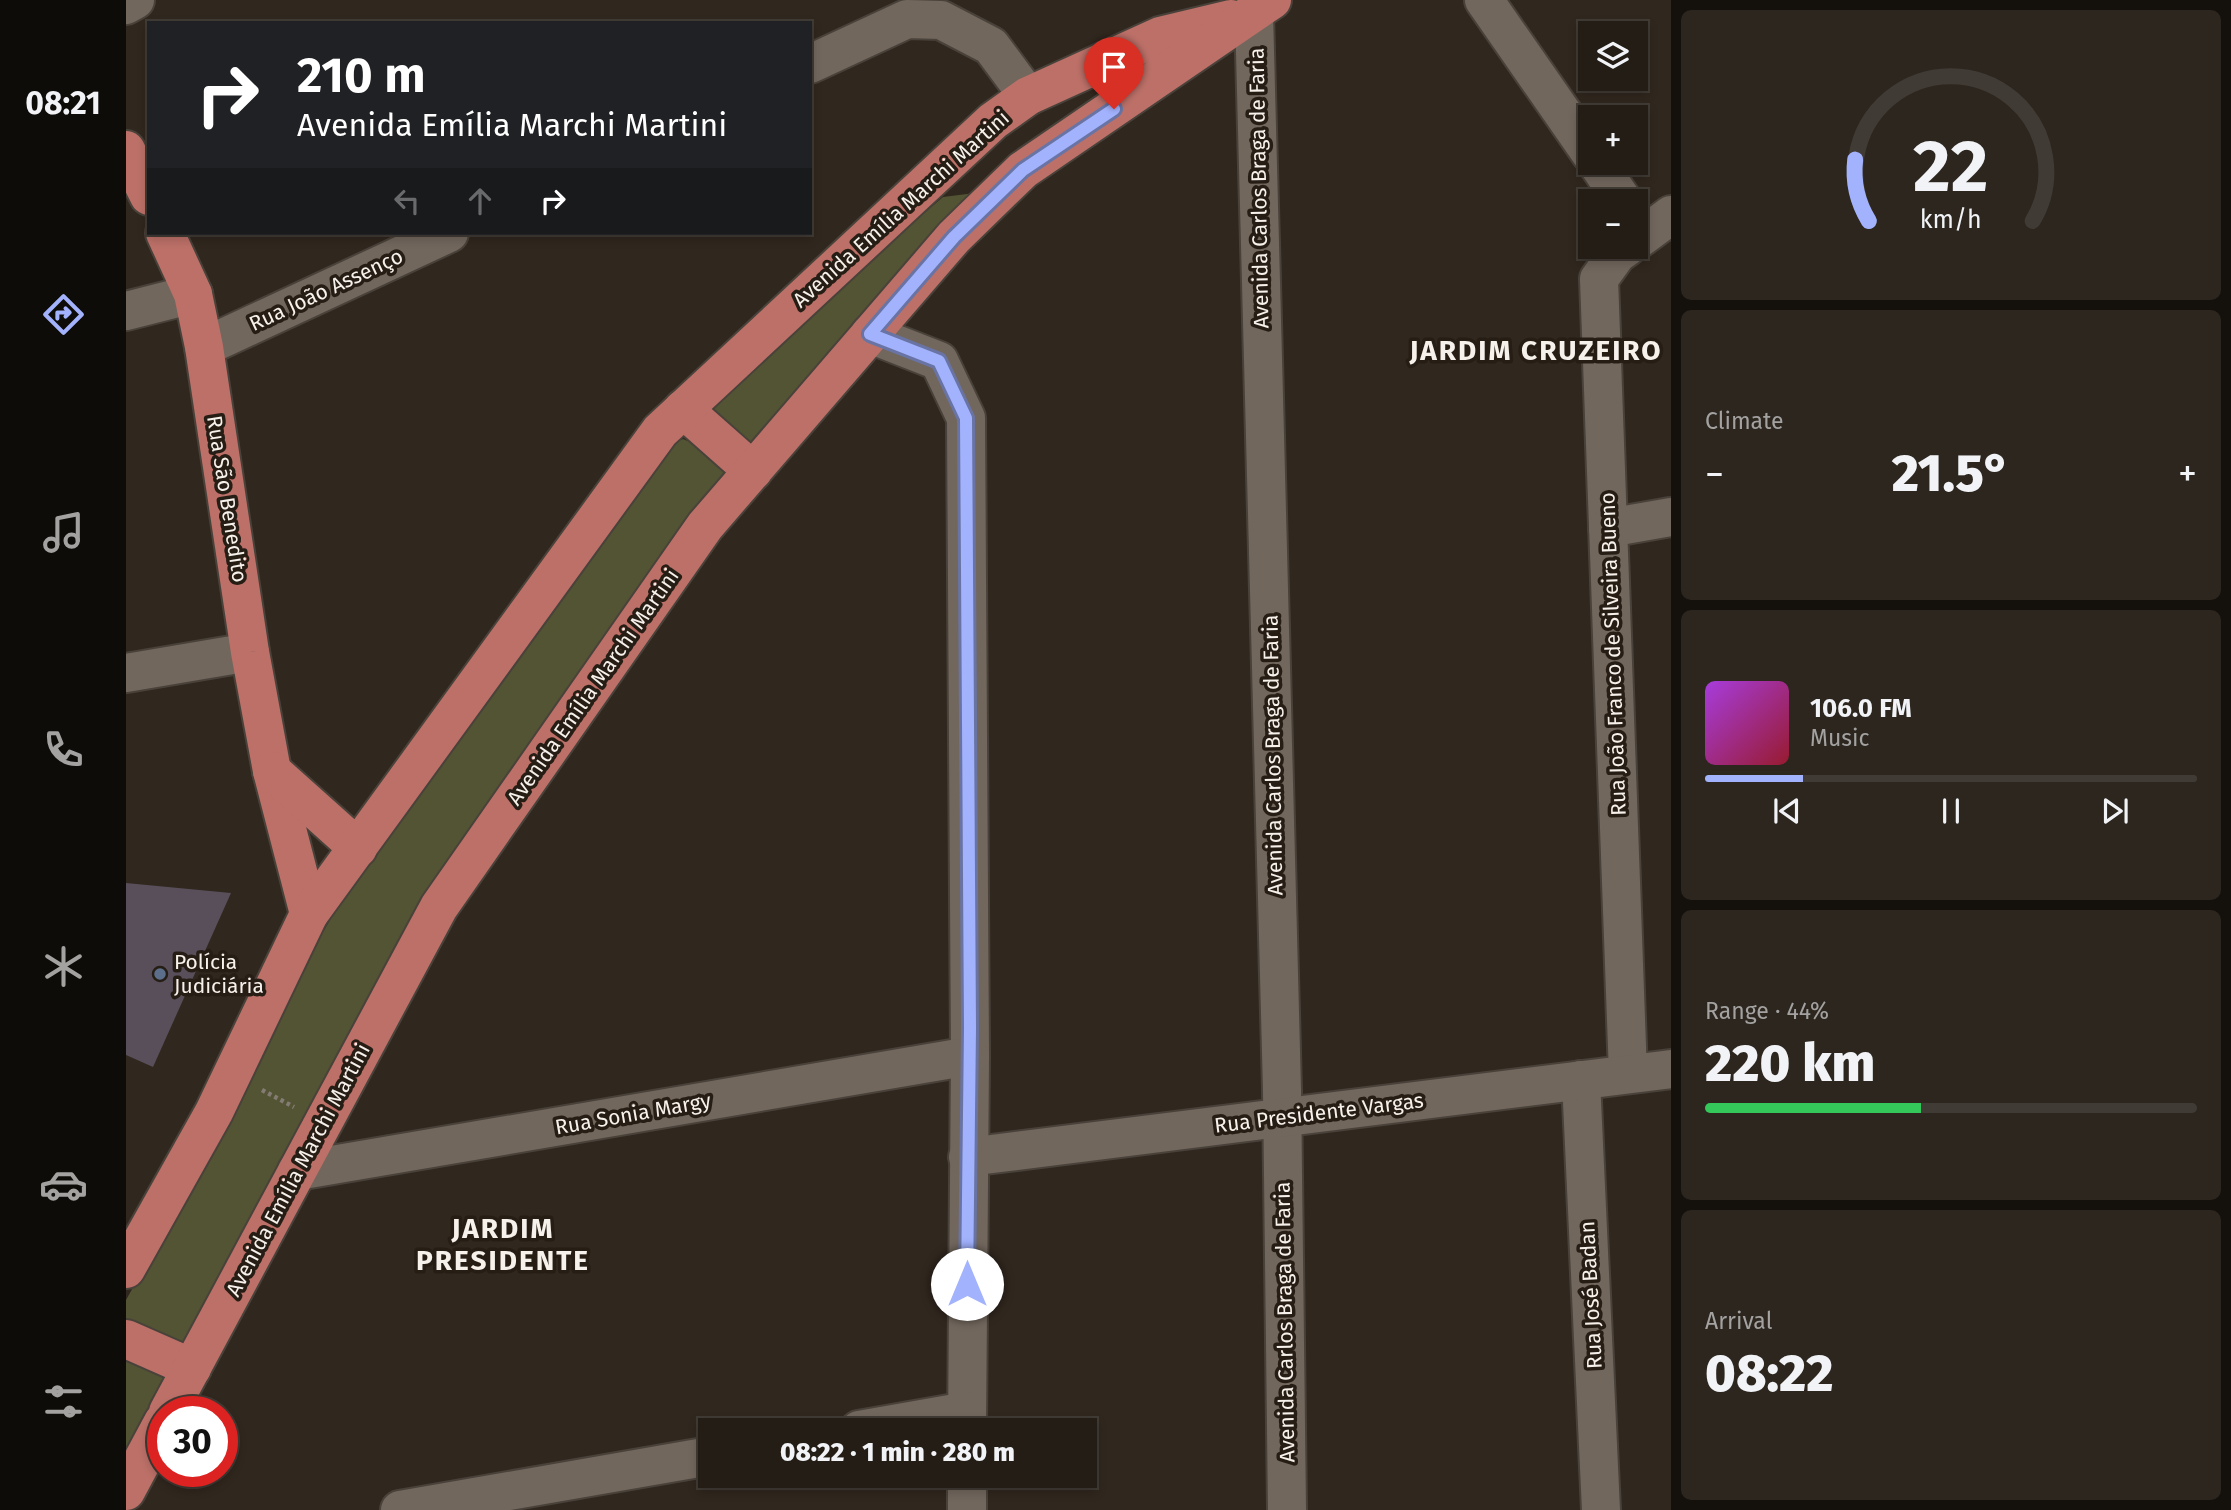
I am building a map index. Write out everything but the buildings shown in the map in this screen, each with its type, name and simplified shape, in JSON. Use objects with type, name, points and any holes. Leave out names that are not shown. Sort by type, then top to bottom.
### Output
[{"type":"main road","name":"Avenida Emília Marchi Martini","points":[[126,1269],[214,1112],[309,914],[660,430],[993,121],[1028,96],[1160,36],[1261,4]]},
{"type":"main road","name":"Avenida Emília Marchi Martini","points":[[176,1396],[439,907],[705,526],[954,237],[1023,170],[1261,4]]},
{"type":"main road","points":[[126,150],[147,191]]},
{"type":"main road","name":"Rua São Benedito","points":[[166,235],[193,294],[204,347],[250,652],[272,771],[309,914]]},
{"type":"main road","points":[[683,410],[752,471]]},
{"type":"main road","points":[[272,771],[358,848]]},
{"type":"main road","points":[[126,1339],[191,1368]]},
{"type":"main road","points":[[126,1491],[147,1452]]},
{"type":"street","points":[[126,5],[135,0]]},
{"type":"street","points":[[1484,0],[1578,135]]},
{"type":"street","name":"Avenida Carlos Braga de Faria","points":[[1261,4],[1287,1510]]},
{"type":"street","points":[[812,63],[907,19],[942,20],[991,46],[1028,96]]},
{"type":"street","name":"Rua João Assenço","points":[[204,347],[445,235]]},
{"type":"street","name":"Rua João Franco de Silveira Bueno","points":[[1613,259],[1598,279],[1628,1074]]},
{"type":"street","points":[[126,311],[193,294]]},
{"type":"street","points":[[870,334],[939,361],[966,418],[970,1056],[967,1418]]},
{"type":"street","points":[[1608,527],[1671,517]]},
{"type":"street","points":[[126,673],[250,652]]},
{"type":"street","name":"Rua Sonia Margy","points":[[296,1171],[970,1056]]},
{"type":"street","name":"Rua Presidente Vargas","points":[[968,1157],[1671,1069]]},
{"type":"street","name":"Rua José Badan","points":[[1581,1080],[1601,1510]]},
{"type":"street","points":[[400,1510],[698,1458]]},
{"type":"street","points":[[967,1488],[967,1510]]},
{"type":"path","points":[[232,1074],[323,1123]]},
{"type":"green space","points":[[975,193],[751,453],[700,405],[943,197]]},
{"type":"green space","points":[[683,439],[723,456],[737,471],[665,563],[187,1352],[126,1326],[126,1300],[232,1110],[291,987],[344,896],[663,448]]},
{"type":"green space","points":[[126,1355],[175,1372],[162,1396],[147,1396],[147,1422],[126,1460]]},
{"type":"place","name":"Polícia Judiciária","points":[[160,974]]},
{"type":"district","name":"JARDIM CRUZEIRO","points":[[1536,350]]},
{"type":"district","name":"JARDIM PRESIDENTE","points":[[503,1244]]},
{"type":"route","points":[[967,1284],[970,1028],[966,418],[939,361],[870,334],[954,237],[1023,170],[1114,109]]}]
